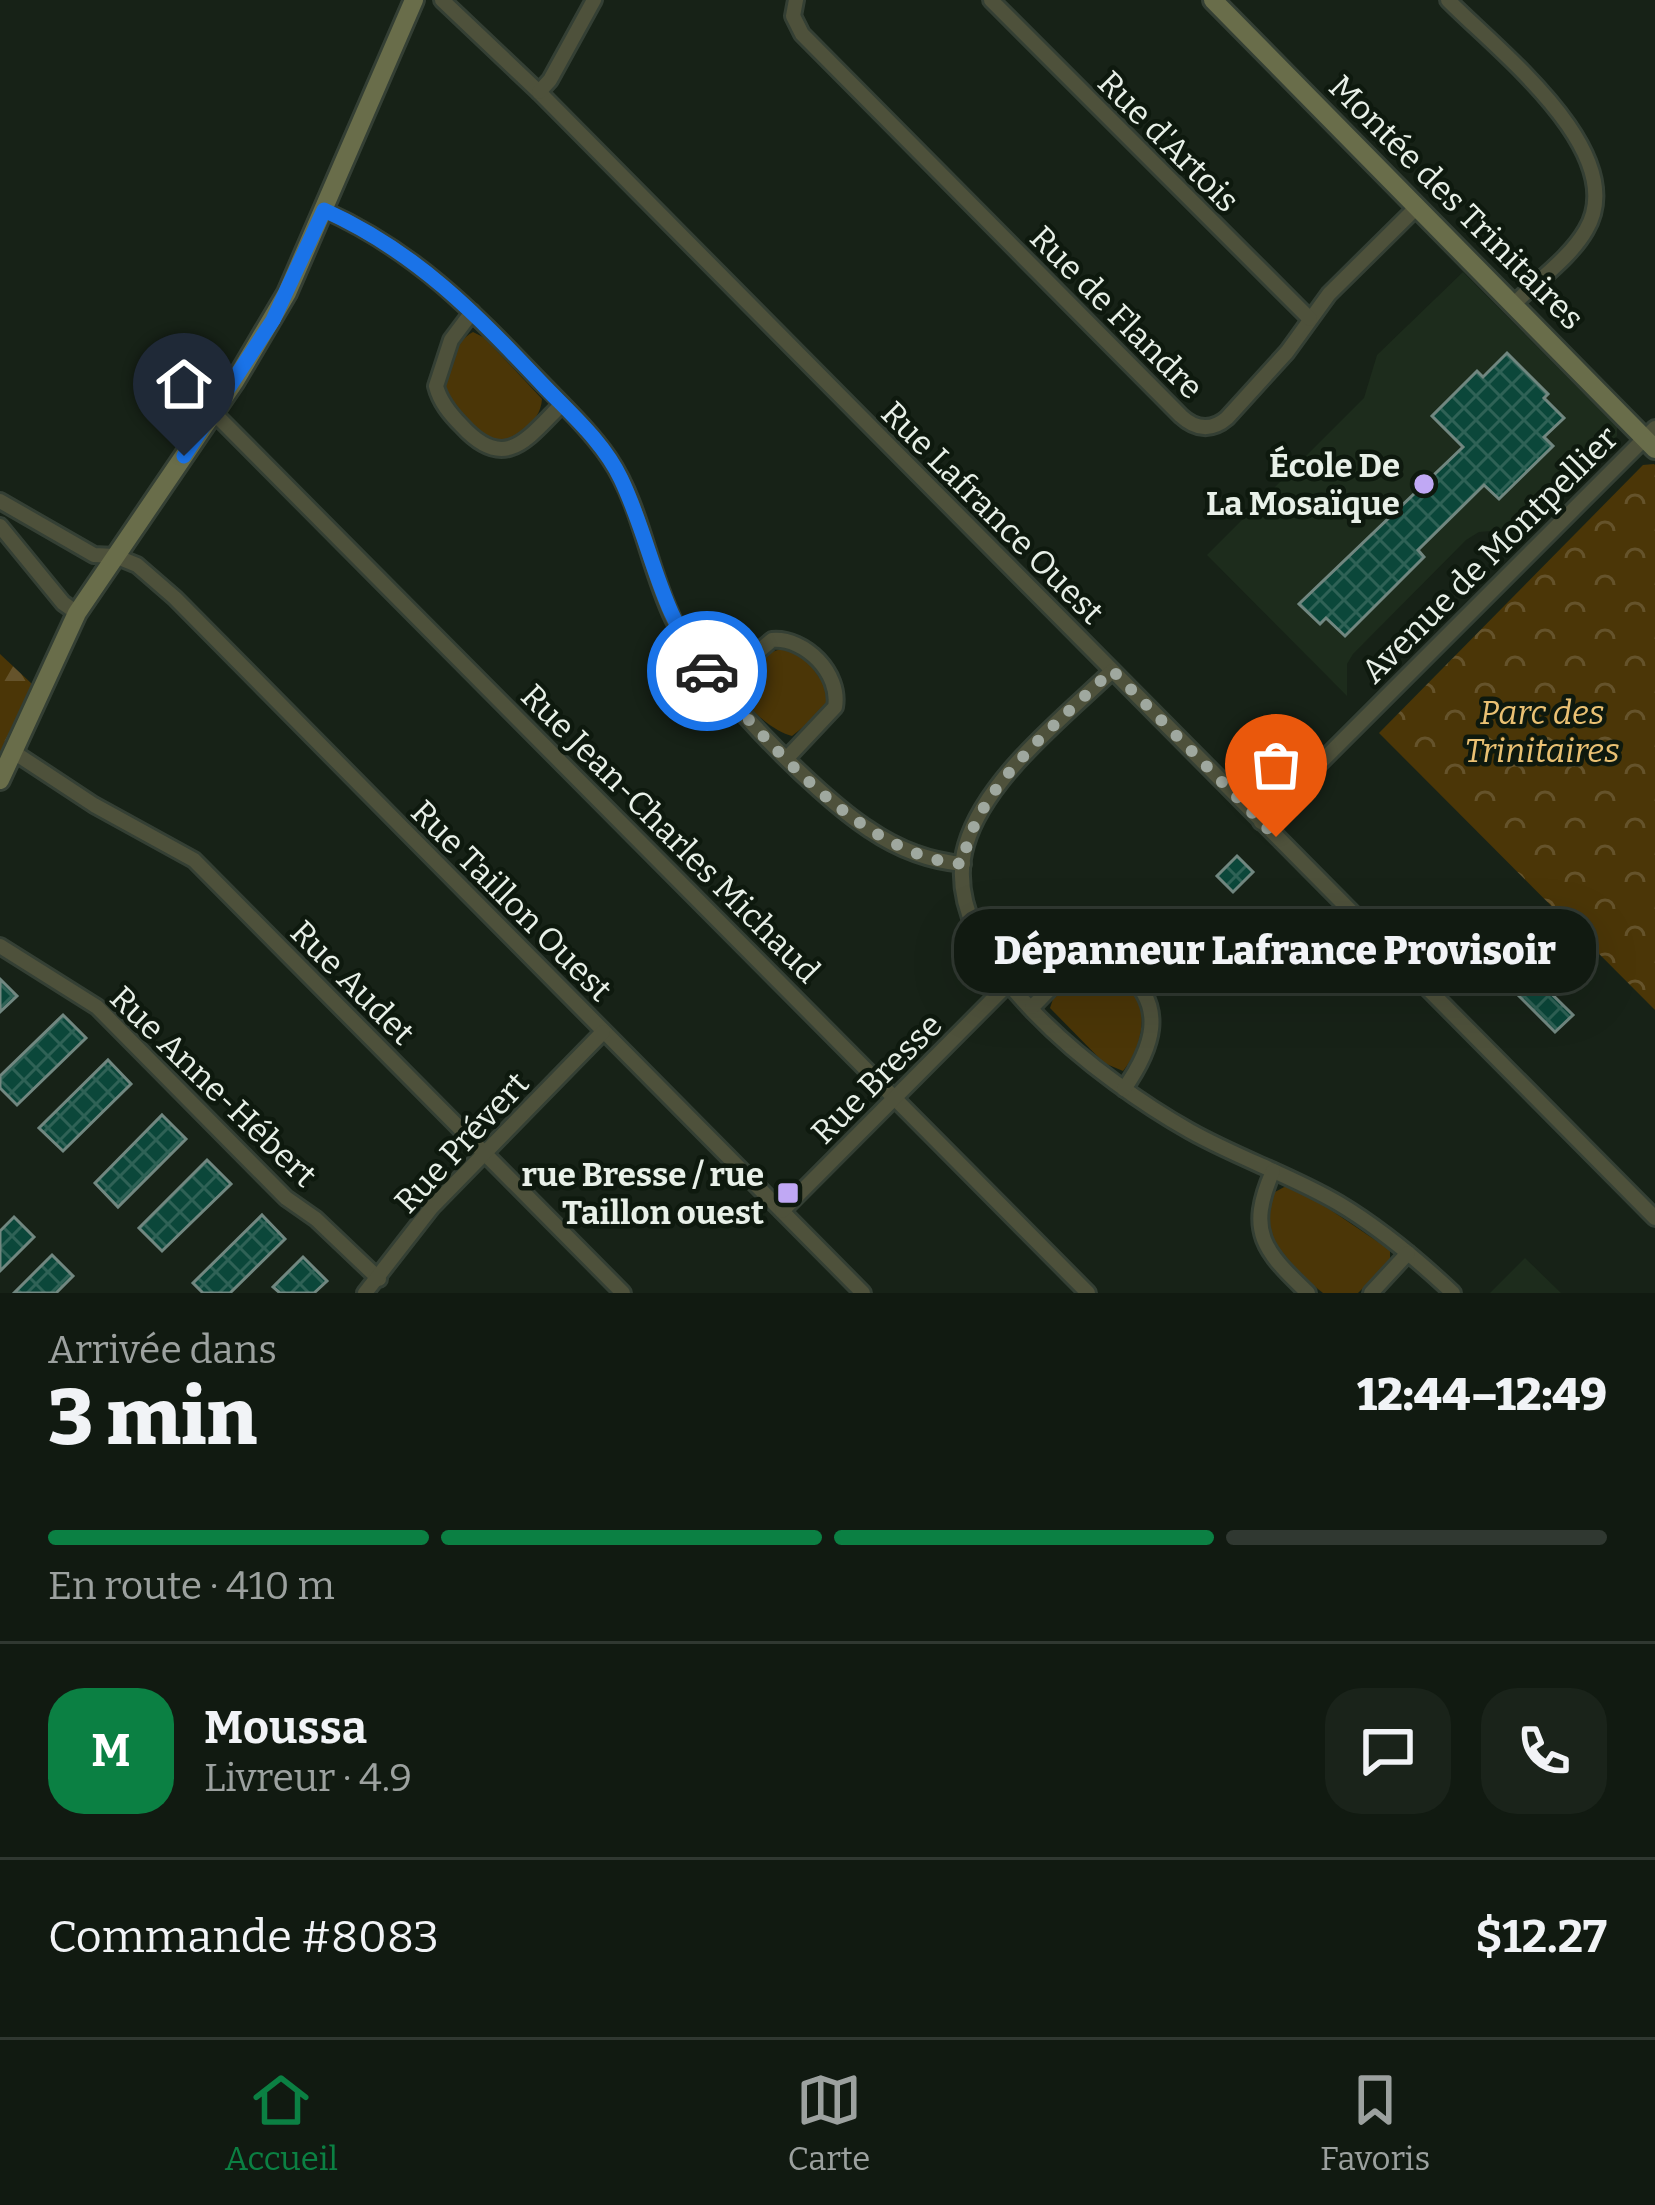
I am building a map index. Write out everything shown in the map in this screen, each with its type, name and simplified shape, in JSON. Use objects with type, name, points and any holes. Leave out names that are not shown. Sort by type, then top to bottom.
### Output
[{"type":"street","points":[[0,780],[77,613],[273,320],[414,0]]},
{"type":"street","name":"Rue Lafrance Ouest","points":[[442,0],[539,92],[1655,1218]]},
{"type":"street","points":[[539,92],[594,0]]},
{"type":"street","name":"Rue de Flandre","points":[[796,0],[794,21],[802,34],[1192,424],[1206,428],[1224,421],[1287,352],[1329,294],[1418,206]]},
{"type":"street","name":"Rue d'Artois","points":[[991,0],[1310,319]]},
{"type":"street","name":"Montée des Trinitaires","points":[[1213,0],[1652,438]]},
{"type":"street","points":[[1448,0],[1572,126],[1596,180],[1594,211],[1585,232],[1515,303]]},
{"type":"street","points":[[324,210],[411,258],[562,404],[615,467],[685,641],[719,685],[788,757],[872,832],[924,857],[963,864]]},
{"type":"street","points":[[472,312],[451,340],[436,386],[446,407],[474,439],[492,450],[512,448],[562,404]]},
{"type":"street","name":"Rue Jean-Charles Michaud","points":[[214,413],[1088,1293]]},
{"type":"street","name":"Avenue de Montpellier","points":[[1261,822],[1652,438]]},
{"type":"street","name":"Rue Taillon Ouest","points":[[0,501],[83,550],[137,565],[175,598],[863,1293]]},
{"type":"street","points":[[0,526],[63,603],[77,613]]},
{"type":"street","points":[[719,685],[763,644],[777,639],[795,643],[819,662],[836,687],[835,707],[788,757]]},
{"type":"street","points":[[1112,670],[993,794],[969,837],[963,864],[964,897],[988,954],[1032,1007],[1124,1089],[1187,1130],[1337,1203],[1408,1253],[1454,1293]]},
{"type":"street","name":"Rue Audet","points":[[13,751],[94,805],[194,860],[623,1293]]},
{"type":"street","name":"Rue Anne-Hébert","points":[[0,946],[97,1006],[286,1198],[324,1226],[379,1279]]},
{"type":"street","points":[[1032,1007],[1090,960],[1103,959],[1123,970],[1148,998],[1153,1018],[1143,1053],[1124,1089]]},
{"type":"street","name":"Rue Bresse","points":[[782,1211],[1009,983]]},
{"type":"street","name":"Rue Prévert","points":[[364,1293],[426,1214],[603,1032]]},
{"type":"street","points":[[1273,1172],[1258,1229],[1274,1257],[1308,1293]]},
{"type":"street","points":[[1371,1293],[1408,1253]]},
{"type":"shaded area","name":"École De La Mosaïque","points":[[1463,272],[1617,427],[1617,436],[1525,528],[1479,532],[1466,540],[1353,654],[1347,664],[1347,696],[1207,555],[1364,398],[1377,355]]},
{"type":"shaded area","points":[[1525,1258],[1561,1293],[1490,1293]]},
{"type":"green space","points":[[473,332],[485,338],[542,399],[534,420],[511,438],[500,440],[477,431],[445,389],[452,356]]},
{"type":"green space","name":"Parc des Trinitaires","points":[[1654,464],[1655,1010],[1379,733],[1643,465]]},
{"type":"green space","points":[[786,648],[806,659],[828,689],[827,708],[792,736],[755,712],[743,699],[739,684],[754,662]]},
{"type":"green space","points":[[0,654],[32,684],[0,757]]},
{"type":"green space","points":[[1093,967],[1126,980],[1141,1007],[1139,1040],[1123,1071],[1104,1063],[1050,1008],[1053,999]]},
{"type":"green space","points":[[1286,1186],[1316,1200],[1390,1250],[1390,1261],[1358,1293],[1323,1293],[1279,1249],[1272,1237],[1270,1208],[1275,1192]]},
{"type":"building","points":[[1507,353],[1548,394],[1544,398],[1564,418],[1544,437],[1553,446],[1499,499],[1484,485],[1418,550],[1424,557],[1345,636],[1326,618],[1320,624],[1299,604],[1463,447],[1432,416],[1477,371],[1483,377]]},
{"type":"building","points":[[1237,856],[1253,872],[1233,892],[1217,876]]},
{"type":"building","points":[[1521,964],[1573,1015],[1555,1032],[1504,981]]},
{"type":"building","points":[[0,979],[17,996],[0,1012]]},
{"type":"building","points":[[63,1015],[86,1038],[17,1105],[0,1088],[0,1076]]},
{"type":"building","points":[[108,1060],[131,1084],[63,1151],[39,1128]]},
{"type":"building","points":[[162,1115],[186,1139],[118,1207],[95,1183]]},
{"type":"building","points":[[207,1160],[231,1184],[162,1251],[139,1228]]},
{"type":"building","points":[[262,1215],[285,1239],[230,1293],[203,1293],[193,1283]]},
{"type":"building","points":[[14,1217],[34,1237],[0,1271],[0,1231]]},
{"type":"building","points":[[52,1255],[73,1276],[56,1293],[14,1293]]},
{"type":"building","points":[[303,1257],[327,1281],[314,1293],[280,1293],[273,1287]]},
{"type":"way so far","points":[[707,671],[838,806],[872,832],[924,857],[963,864],[976,820],[993,794],[1112,670],[1276,837]]},
{"type":"place","name":"École De La Mosaïque","points":[[1424,484]]},
{"type":"place","name":"Dépanneur Lafrance Provisoir","points":[[1276,837]]},
{"type":"place","name":"rue Bresse / rue Taillon ouest","points":[[788,1193]]},
{"type":"route","points":[[184,456],[273,320],[324,210],[384,240],[436,278],[603,450],[625,487],[670,612],[707,671]]}]
